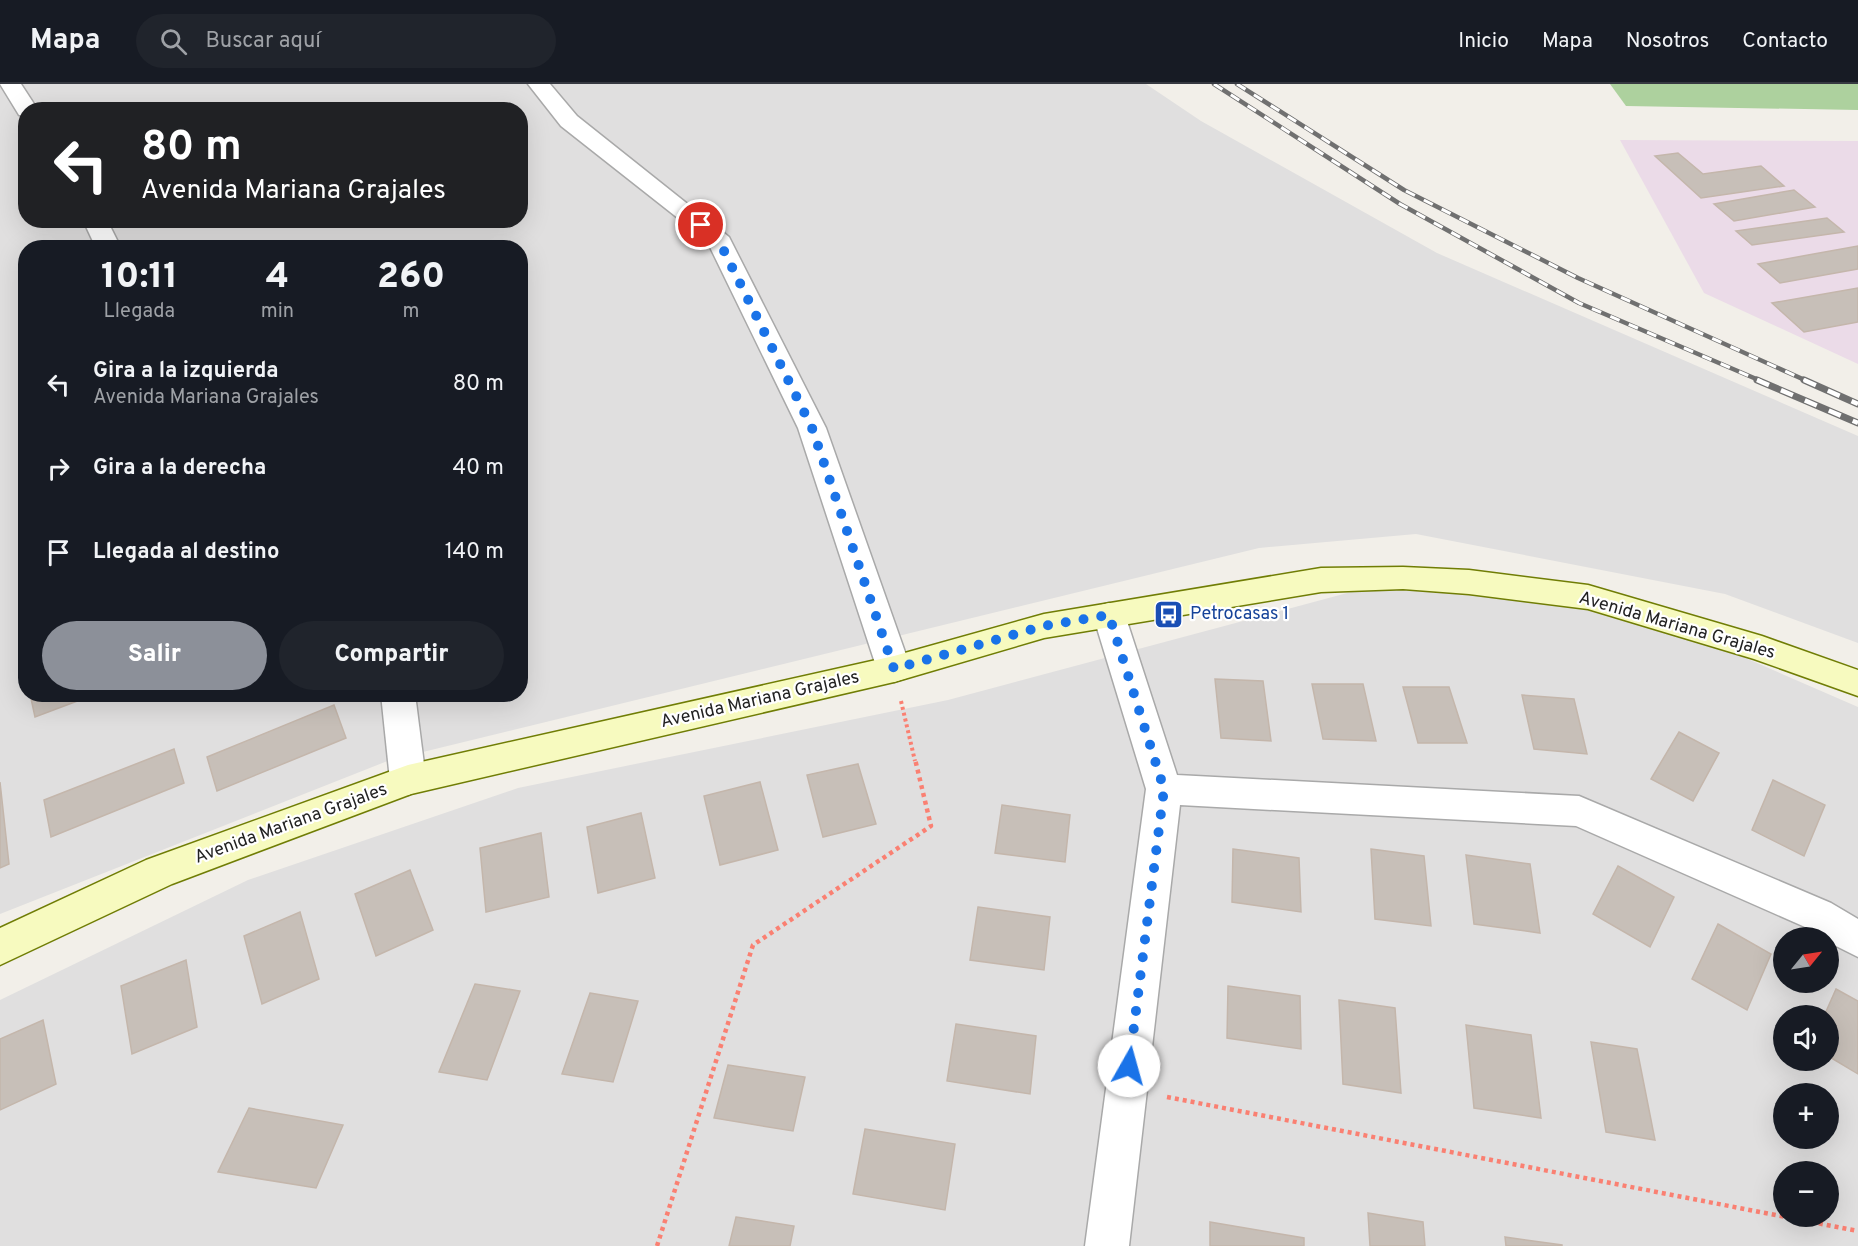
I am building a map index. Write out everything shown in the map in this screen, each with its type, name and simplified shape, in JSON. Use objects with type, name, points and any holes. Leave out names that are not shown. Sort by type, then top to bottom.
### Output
[{"type":"street","points":[[10,84],[22,102]]},
{"type":"street","points":[[539,84],[569,121],[717,237],[812,428],[894,669]]},
{"type":"street","name":"Avenida Mariana Grajales","points":[[0,947],[159,872],[408,780],[894,669],[1044,626],[1321,580],[1403,578],[1469,582],[1588,597],[1762,649],[1858,683]]},
{"type":"street","points":[[1107,1246],[1164,789],[1109,615]]},
{"type":"street","points":[[399,702],[408,780]]},
{"type":"street","points":[[1164,789],[1579,811],[1818,915],[1858,940]]},
{"type":"path","points":[[657,1246],[753,945],[931,826],[894,669]]},
{"type":"path","points":[[1126,1089],[1858,1231]]},
{"type":"shaded area","points":[[0,84],[1146,84],[1201,121],[1437,253],[1858,436],[1858,643],[1725,594],[1416,534],[1259,548],[390,760],[0,914]]},
{"type":"shaded area","points":[[1620,140],[1858,141],[1858,364],[1704,293]]},
{"type":"shaded area","points":[[1403,578],[1656,619],[1858,707],[1858,1246],[0,1246],[0,1000],[248,880],[518,788],[948,700]]},
{"type":"green space","points":[[1610,84],[1858,84],[1858,110],[1626,106]]},
{"type":"building","points":[[1678,153],[1703,174],[1761,166],[1784,186],[1701,198],[1655,156]]},
{"type":"building","points":[[1794,190],[1815,207],[1734,221],[1714,204]]},
{"type":"building","points":[[1827,218],[1844,232],[1752,245],[1736,231]]},
{"type":"building","points":[[1858,246],[1858,269],[1780,283],[1758,264]]},
{"type":"building","points":[[1858,288],[1858,322],[1804,332],[1772,303]]},
{"type":"building","points":[[1215,679],[1263,681],[1271,741],[1221,738]]},
{"type":"building","points":[[1312,684],[1363,684],[1376,741],[1323,739]]},
{"type":"building","points":[[1403,687],[1449,687],[1467,743],[1418,743]]},
{"type":"building","points":[[1522,695],[1574,699],[1587,754],[1534,749]]},
{"type":"building","points":[[32,702],[75,702],[35,717]]},
{"type":"building","points":[[334,705],[346,738],[217,791],[207,757]]},
{"type":"building","points":[[1679,732],[1719,753],[1693,801],[1651,779]]},
{"type":"building","points":[[174,749],[184,783],[51,837],[44,800]]},
{"type":"building","points":[[858,764],[876,824],[823,837],[807,775]]},
{"type":"building","points":[[1773,780],[1825,805],[1804,856],[1752,830]]},
{"type":"building","points":[[0,782],[9,864],[0,868]]},
{"type":"building","points":[[760,782],[778,850],[720,865],[704,796]]},
{"type":"building","points":[[1002,805],[1070,815],[1065,862],[995,853]]},
{"type":"building","points":[[641,813],[655,878],[598,893],[587,827]]},
{"type":"building","points":[[541,833],[549,897],[486,912],[480,848]]},
{"type":"building","points":[[1233,849],[1299,858],[1301,912],[1232,902]]},
{"type":"building","points":[[1371,849],[1424,856],[1431,926],[1375,919]]},
{"type":"building","points":[[1466,855],[1530,864],[1540,933],[1474,924]]},
{"type":"building","points":[[1618,866],[1674,897],[1650,947],[1593,914]]},
{"type":"building","points":[[410,870],[433,930],[376,956],[355,894]]},
{"type":"building","points":[[978,907],[1050,917],[1044,970],[970,960]]},
{"type":"building","points":[[300,912],[319,979],[262,1004],[244,936]]},
{"type":"building","points":[[1718,924],[1771,954],[1747,1010],[1692,979]]},
{"type":"building","points":[[186,960],[197,1027],[132,1054],[121,986]]},
{"type":"building","points":[[475,984],[520,991],[487,1080],[439,1072]]},
{"type":"building","points":[[1228,986],[1300,996],[1301,1049],[1227,1038]]},
{"type":"building","points":[[1839,991],[1858,1001],[1858,1074],[1839,1063],[1839,1005],[1829,1005],[1834,993],[1839,993]]},
{"type":"building","points":[[590,993],[638,1001],[613,1082],[562,1074]]},
{"type":"building","points":[[1339,1000],[1395,1008],[1401,1093],[1343,1084]]},
{"type":"building","points":[[43,1020],[56,1084],[0,1110],[0,1039]]},
{"type":"building","points":[[956,1024],[1036,1036],[1030,1094],[947,1081]]},
{"type":"building","points":[[1466,1025],[1531,1035],[1541,1118],[1474,1108]]},
{"type":"building","points":[[1591,1042],[1637,1049],[1655,1140],[1606,1132]]},
{"type":"building","points":[[728,1065],[805,1077],[793,1131],[714,1118]]},
{"type":"building","points":[[249,1108],[343,1125],[316,1188],[218,1172]]},
{"type":"building","points":[[865,1129],[955,1144],[945,1210],[853,1194]]},
{"type":"building","points":[[1368,1213],[1423,1222],[1425,1246],[1370,1246]]},
{"type":"building","points":[[736,1217],[794,1226],[790,1246],[729,1246]]},
{"type":"building","points":[[1210,1222],[1304,1238],[1304,1246],[1210,1246]]},
{"type":"building","points":[[1505,1237],[1562,1245],[1562,1246],[1506,1246]]},
{"type":"railway","points":[[1214,84],[1400,204],[1579,303],[1761,381]]},
{"type":"railway","points":[[1237,84],[1404,190],[1578,278],[1807,381]]},
{"type":"railway","points":[[1757,380],[1858,423]]},
{"type":"railway","points":[[1804,380],[1858,404]]},
{"type":"place","name":"Petrocasas 1","points":[[1169,614]]},
{"type":"route","points":[[701,225],[717,237],[812,428],[894,669],[1044,626],[1109,615],[1164,789],[1129,1066]]}]
